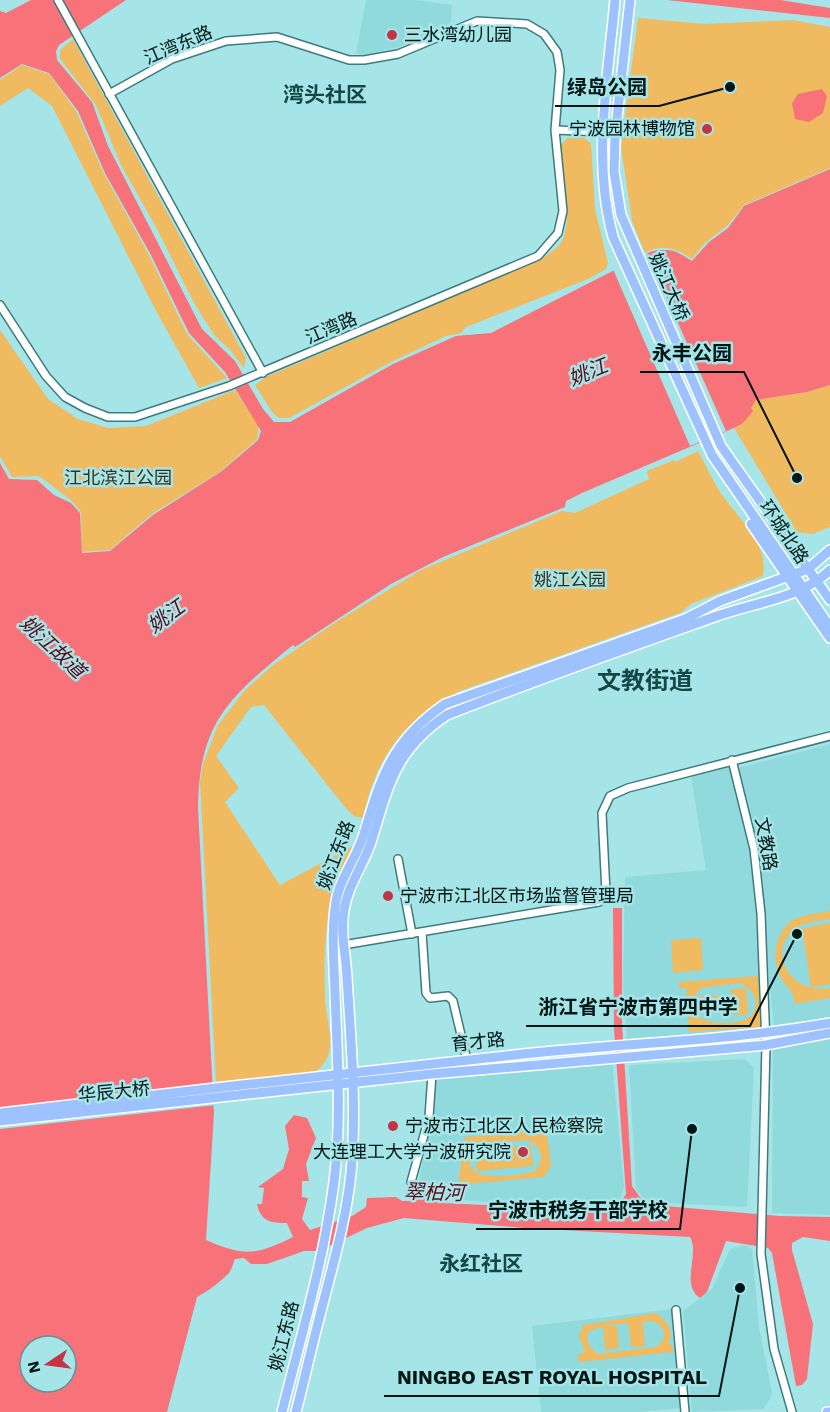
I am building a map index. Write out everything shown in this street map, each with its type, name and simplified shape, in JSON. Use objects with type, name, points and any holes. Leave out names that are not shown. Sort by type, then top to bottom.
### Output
[{"type":"main road","points":[[604,132],[615,0]]},
{"type":"main road","name":"姚江大桥","points":[[630,0],[615,136],[614,172],[621,215],[722,446]]},
{"type":"main road","name":"姚江大桥","points":[[604,132],[606,208],[620,255],[711,455]]},
{"type":"main road","name":"环城北路","points":[[722,446],[808,569],[823,585],[830,600]]},
{"type":"main road","name":"环城北路","points":[[711,455],[798,590],[830,627]]},
{"type":"main road","name":"姚江东路","points":[[282,1412],[322,1247],[338,1135],[334,961],[336,898],[363,837],[381,777],[390,759],[417,725],[445,704],[685,619],[720,600],[790,577],[808,569],[830,550]]},
{"type":"main road","points":[[823,585],[830,570]]},
{"type":"main road","name":"姚江东路","points":[[296,1412],[339,1240],[351,1174],[352,1082],[343,945],[346,900],[371,841],[390,778],[406,750],[429,727],[447,715],[798,590],[823,585]]},
{"type":"main road","points":[[798,590],[830,638]]},
{"type":"main road","name":"育才路","points":[[231,1092],[351,1071],[633,1043],[766,1034],[830,1023]]},
{"type":"main road","name":"育才路","points":[[231,1092],[338,1084],[606,1056],[766,1045],[830,1033]]},
{"type":"main road","name":"华辰大桥","points":[[0,1113],[231,1092]]},
{"type":"main road","name":"华辰大桥","points":[[0,1121],[231,1092]]},
{"type":"street","points":[[57,0],[263,373]]},
{"type":"street","name":"江湾东路","points":[[109,94],[172,59],[226,41],[277,37],[349,60],[363,60],[398,54],[477,21],[527,24],[544,33],[557,52],[560,69],[555,130]]},
{"type":"street","points":[[555,130],[604,132]]},
{"type":"street","name":"江湾路","points":[[0,304],[46,376],[64,397],[108,417],[135,417],[263,373],[538,256],[558,233],[563,211],[555,130]]},
{"type":"street","points":[[343,945],[599,902],[606,892],[602,813],[603,805],[610,796],[628,788],[830,736]]},
{"type":"street","name":"文教路","points":[[732,760],[754,849],[761,914],[766,1034]]},
{"type":"street","points":[[398,859],[412,934]]},
{"type":"street","points":[[422,932],[426,993],[430,998],[448,996],[453,1001],[467,1060]]},
{"type":"street","points":[[766,1034],[761,1254],[774,1349],[792,1412]]},
{"type":"street","points":[[411,1182],[429,1117],[432,1074]]},
{"type":"street","points":[[676,1310],[685,1412]]},
{"type":"shaded area","name":"三水湾幼儿园","points":[[366,0],[416,0],[452,5],[451,23],[399,47],[363,55],[356,53]]},
{"type":"shaded area","points":[[830,744],[830,1017],[774,1027],[756,850],[738,768]]},
{"type":"shaded area","points":[[729,765],[751,849],[764,1029],[627,1039],[623,983],[625,877],[706,870],[691,776]]},
{"type":"shaded area","points":[[830,1035],[830,1215],[772,1213],[773,1045]]},
{"type":"shaded area","name":"大连理工大学宁波研究院","points":[[612,1059],[624,1187],[620,1200],[543,1207],[416,1196],[431,1117],[432,1076]]},
{"type":"shaded area","points":[[745,1059],[754,1068],[747,1207],[646,1202],[636,1189],[629,1065]]},
{"type":"shaded area","points":[[744,1245],[752,1249],[759,1327],[772,1392],[771,1398],[763,1409],[692,1412],[683,1311],[712,1289],[730,1249]]},
{"type":"shaded area","points":[[672,1309],[682,1408],[640,1412],[541,1412],[532,1326]]},
{"type":"green space","points":[[638,18],[705,24],[793,20],[830,27],[830,168],[744,205],[727,226],[705,243],[692,259],[670,248],[658,248],[645,253],[632,221],[621,147]]},
{"type":"green space","points":[[73,39],[246,358],[244,368],[231,351],[214,335],[194,303],[157,229],[121,165],[96,105],[60,59],[60,50]]},
{"type":"green space","points":[[22,65],[49,74],[76,111],[104,174],[149,255],[187,334],[227,378],[199,388],[154,307],[52,106],[28,88],[0,106],[0,80]]},
{"type":"green space","points":[[567,138],[584,138],[591,143],[595,209],[608,263],[606,269],[588,279],[466,327],[461,333],[446,336],[391,362],[289,418],[279,418],[272,412],[255,385],[266,377],[541,259],[556,248],[564,234],[566,223],[567,210],[561,145]]},
{"type":"green space","name":"江北滨江公园","points":[[0,330],[48,399],[78,419],[108,428],[146,426],[235,390],[259,426],[257,439],[221,471],[152,514],[110,550],[82,552],[81,512],[72,501],[39,476],[12,477],[0,456]]},
{"type":"green space","points":[[830,385],[830,527],[812,534],[797,532],[734,428],[743,423],[755,400],[807,392]]},
{"type":"green space","name":"姚江公园","points":[[698,451],[720,492],[757,542],[764,564],[763,576],[691,604],[680,613],[460,691],[440,702],[408,727],[395,742],[376,776],[363,818],[354,816],[344,806],[264,705],[251,707],[216,756],[239,788],[225,802],[280,885],[353,846],[356,841],[358,843],[336,887],[328,918],[325,983],[330,1037],[328,1056],[315,1072],[216,1083],[200,782],[203,764],[218,725],[245,690],[273,665],[336,622],[421,570],[562,511],[575,513],[649,479],[647,471],[674,460],[675,462]]},
{"type":"green space","points":[[830,911],[830,919],[809,922],[798,927],[788,936],[783,947],[782,958],[793,978],[803,985],[830,988],[830,998],[795,1004],[777,968],[776,951],[780,935],[790,922],[797,918]]},
{"type":"green space","points":[[830,923],[830,984],[811,987],[802,928]]},
{"type":"green space","points":[[701,938],[703,970],[673,973],[671,940]]},
{"type":"green space","points":[[758,976],[761,1027],[689,1032],[686,988],[679,988],[679,982]],"holes":[[[740,983],[752,993],[756,1003],[749,1017],[737,1022],[722,1023],[707,1021],[696,1015],[692,999],[701,988]]]},
{"type":"green space","points":[[746,988],[748,1014],[733,1015],[731,989]]},
{"type":"green space","points":[[727,995],[729,1011],[696,1014],[695,997]]},
{"type":"green space","points":[[543,1130],[547,1133],[551,1166],[544,1177],[458,1185],[465,1137]],"holes":[[[528,1140],[539,1150],[541,1158],[535,1171],[516,1175],[490,1176],[480,1174],[472,1169],[470,1161],[475,1150],[477,1171],[533,1166],[531,1145],[475,1149],[482,1144]]]},
{"type":"green space","points":[[655,1313],[669,1326],[671,1334],[668,1344],[672,1344],[673,1352],[579,1362],[578,1354],[585,1352],[579,1336],[583,1325]],"holes":[[[649,1321],[659,1325],[664,1333],[663,1340],[656,1347],[598,1354],[588,1344],[588,1332],[603,1326],[605,1350],[619,1348],[617,1326],[604,1326],[628,1323],[631,1347],[645,1346],[643,1322]]]},
{"type":"water","points":[[31,0],[126,0],[59,45],[56,51],[57,60],[92,102],[108,146],[202,329],[235,361],[263,409],[274,422],[290,422],[393,364],[456,336],[491,333],[652,251],[674,251],[692,261],[709,242],[728,228],[744,206],[830,169],[830,385],[807,392],[756,400],[751,408],[753,411],[743,423],[734,428],[582,493],[566,501],[565,507],[443,557],[391,584],[295,647],[293,645],[252,680],[222,713],[204,753],[198,808],[214,1114],[206,1240],[231,1249],[250,1252],[293,1237],[287,1223],[276,1223],[264,1218],[257,1204],[262,1204],[264,1188],[258,1187],[283,1169],[289,1149],[285,1126],[294,1115],[307,1118],[316,1138],[306,1164],[309,1181],[302,1181],[302,1197],[308,1198],[302,1219],[310,1230],[352,1216],[366,1207],[367,1198],[396,1197],[402,1201],[413,1201],[419,1197],[444,1203],[545,1208],[621,1202],[626,1194],[614,1029],[613,908],[622,908],[622,1023],[632,1186],[642,1200],[654,1205],[779,1216],[830,1217],[830,1241],[803,1237],[792,1243],[813,1324],[807,1379],[802,1385],[796,1386],[772,1253],[768,1248],[726,1241],[707,1292],[700,1298],[691,1285],[693,1252],[690,1237],[525,1228],[404,1218],[367,1228],[319,1251],[304,1251],[267,1264],[251,1264],[244,1258],[235,1259],[229,1273],[197,1297],[167,1412],[0,1412],[0,463],[9,479],[37,480],[54,495],[71,503],[80,513],[82,553],[110,551],[153,515],[222,471],[258,440],[261,431],[225,372],[189,333],[151,255],[105,173],[78,111],[49,73],[22,64],[0,78],[0,11],[6,13]]},
{"type":"water","points":[[667,0],[780,0],[830,8],[830,18]]},
{"type":"water","points":[[822,89],[827,96],[823,113],[809,122],[795,119],[792,103],[798,94]]},
{"type":"pier","points":[[646,251],[726,431],[690,446],[612,267]]},
{"type":"pier","points":[[215,1084],[216,1105],[0,1129],[0,1109]]},
{"type":"place","name":"三水湾幼儿园","points":[[392,35]]},
{"type":"place","name":"绿岛公园","points":[[730,87]]},
{"type":"place","name":"宁波园林博物馆","points":[[707,129]]},
{"type":"place","name":"永丰公园","points":[[797,478]]},
{"type":"place","name":"宁波市江北区市场监督管理局","points":[[388,896]]},
{"type":"place","name":"浙江省宁波市第四中学","points":[[797,934]]},
{"type":"place","name":"宁波市江北区人民检察院","points":[[393,1126]]},
{"type":"place","name":"宁波市税务干部学校","points":[[692,1129]]},
{"type":"place","name":"大连理工大学宁波研究院","points":[[523,1152]]},
{"type":"place","name":"NINGBO EAST ROYAL HOSPITAL","points":[[740,1288]]},
{"type":"district","name":"湾头社区","points":[[325,95]]},
{"type":"district","name":"文教街道","points":[[645,681]]},
{"type":"district","name":"永红社区","points":[[481,1264]]},
{"type":"water label","name":"姚江","points":[[588,372]]},
{"type":"water label","name":"姚江","points":[[166,616]]},
{"type":"water label","name":"姚江故道","points":[[53,647]]},
{"type":"water label","name":"翠柏河","points":[[434,1192]]}]
